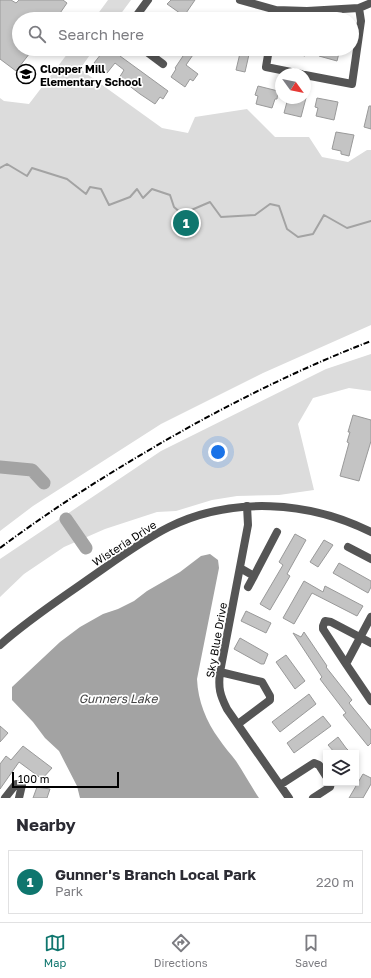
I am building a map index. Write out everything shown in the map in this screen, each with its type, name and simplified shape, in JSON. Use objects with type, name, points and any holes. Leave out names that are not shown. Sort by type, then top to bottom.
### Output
[{"type":"street","points":[[139,12],[148,0]]},
{"type":"street","points":[[240,0],[276,10],[306,11],[358,8],[371,3]]},
{"type":"street","points":[[358,8],[359,12]]},
{"type":"street","points":[[359,12],[361,21],[359,35]]},
{"type":"street","points":[[152,56],[163,64]]},
{"type":"street","points":[[268,56],[266,67],[275,69]]},
{"type":"street","points":[[311,76],[352,84],[356,56]]},
{"type":"street","name":"Wisteria Drive","points":[[0,645],[22,626],[142,542],[187,519],[217,510],[248,506],[296,508],[328,515],[371,532]]},
{"type":"street","name":"Sky Blue Drive","points":[[248,506],[248,525],[220,672],[219,687],[222,699],[227,709],[289,798]]},
{"type":"street","points":[[248,587],[277,532]]},
{"type":"street","points":[[348,547],[371,559]]},
{"type":"street","points":[[240,568],[254,576]]},
{"type":"street","points":[[346,664],[371,618]]},
{"type":"street","points":[[371,643],[325,621],[323,629],[371,701]]},
{"type":"street","points":[[220,672],[262,682],[270,696],[270,700],[238,724]]},
{"type":"street","points":[[280,785],[314,763],[319,765],[323,771]]},
{"type":"street","points":[[5,798],[16,784],[22,785],[19,798]]},
{"type":"street","points":[[313,798],[330,786]]},
{"type":"shaded area","points":[[108,0],[131,0],[122,12],[99,12]]},
{"type":"shaded area","points":[[66,56],[89,56],[80,69],[162,128],[188,133],[195,117],[247,109],[275,137],[309,137],[322,157],[348,162],[367,150],[371,150],[371,325],[263,373],[161,424],[33,506],[0,531],[0,98],[4,101],[29,104]]},
{"type":"shaded area","points":[[371,354],[371,391],[349,388],[313,398],[298,424],[314,490],[279,495],[237,496],[212,500],[176,511],[157,512],[105,529],[64,547],[24,574],[0,597],[0,559],[161,451],[326,369]]},
{"type":"water","name":"Gunners Lake","points":[[210,554],[218,560],[219,568],[197,679],[199,695],[210,725],[236,761],[259,798],[80,798],[77,786],[59,751],[45,738],[33,722],[12,700],[12,687],[60,642],[80,627],[103,614],[134,601],[147,591],[180,572],[201,556]]},
{"type":"building","name":"Clopper Mill Elementary School","points":[[0,0],[11,0],[16,3],[19,0],[63,0],[67,3],[61,12],[12,12],[12,56],[28,56],[16,71],[0,59]]},
{"type":"building","points":[[171,0],[195,0],[187,12],[178,12],[167,4]]},
{"type":"building","points":[[100,56],[120,56],[168,91],[163,99],[160,97],[155,104],[119,78],[124,70],[115,63],[107,73],[94,63]]},
{"type":"building","points":[[183,56],[192,56],[186,65],[198,74],[193,81],[190,79],[185,87],[171,77],[176,69],[175,68]]},
{"type":"building","points":[[239,56],[249,56],[245,72],[236,70]]},
{"type":"building","points":[[319,56],[338,56],[337,61]]},
{"type":"building","points":[[258,86],[275,90],[275,99],[272,108],[256,104],[258,96],[255,95]]},
{"type":"building","points":[[317,98],[338,102],[334,120],[316,116],[318,108],[315,107]]},
{"type":"building","points":[[286,104],[304,104],[301,117],[284,113]]},
{"type":"building","points":[[369,106],[371,106],[371,129],[364,127]]},
{"type":"building","points":[[336,132],[354,135],[349,156],[341,154],[341,151],[332,149]]},
{"type":"building","points":[[353,415],[371,420],[371,441],[359,481],[340,476],[349,443],[347,442],[350,432],[348,432]]},
{"type":"building","points":[[295,534],[306,540],[287,574],[290,576],[270,610],[260,604],[283,565],[279,562]]},
{"type":"building","points":[[324,540],[333,545],[318,567],[310,562]]},
{"type":"building","points":[[339,563],[371,581],[371,587],[368,593],[333,573]]},
{"type":"building","points":[[304,581],[323,592],[325,586],[363,606],[357,616],[312,593],[294,624],[283,618]]},
{"type":"building","points":[[246,611],[271,623],[266,633],[241,621]]},
{"type":"building","points":[[304,632],[327,666],[326,667],[352,700],[349,703],[371,730],[371,743],[368,746],[343,715],[346,713],[320,679],[322,677],[293,633],[301,637]]},
{"type":"building","points":[[240,638],[268,654],[264,664],[261,664],[234,649]]},
{"type":"building","points":[[286,655],[305,681],[295,689],[276,662]]},
{"type":"building","points":[[309,694],[316,704],[280,732],[272,722]]},
{"type":"building","points":[[323,716],[331,726],[294,753],[287,743]]},
{"type":"building","points":[[0,726],[8,733],[0,742]]},
{"type":"building","points":[[338,737],[348,750],[332,750],[328,745]]},
{"type":"building","points":[[23,746],[52,768],[42,779],[19,762],[0,789],[0,764],[6,756],[11,760]]},
{"type":"building","points":[[363,774],[371,778],[371,784],[363,798],[349,798],[356,786],[359,786],[359,781]]},
{"type":"building","points":[[37,787],[50,789],[47,798],[33,798]]},
{"type":"waterway","points":[[0,168],[7,164],[27,176],[32,168],[67,179],[86,194],[90,187],[101,189],[109,205],[130,197],[137,189],[143,198],[152,189],[170,195],[174,207],[182,214],[210,202],[221,217],[255,215],[270,204],[279,206],[287,229],[298,237],[313,234],[324,215],[347,228],[371,221]]},
{"type":"waterway","points":[[0,467],[32,470],[44,483]]},
{"type":"waterway","points":[[66,519],[86,548]]},
{"type":"railway","points":[[0,548],[93,484],[191,426],[280,380],[371,341]]},
{"type":"place","name":"Clopper Mill Elementary School","points":[[26,74]]},
{"type":"place","name":"Gunner's Branch Local Park","points":[[186,223]]}]
